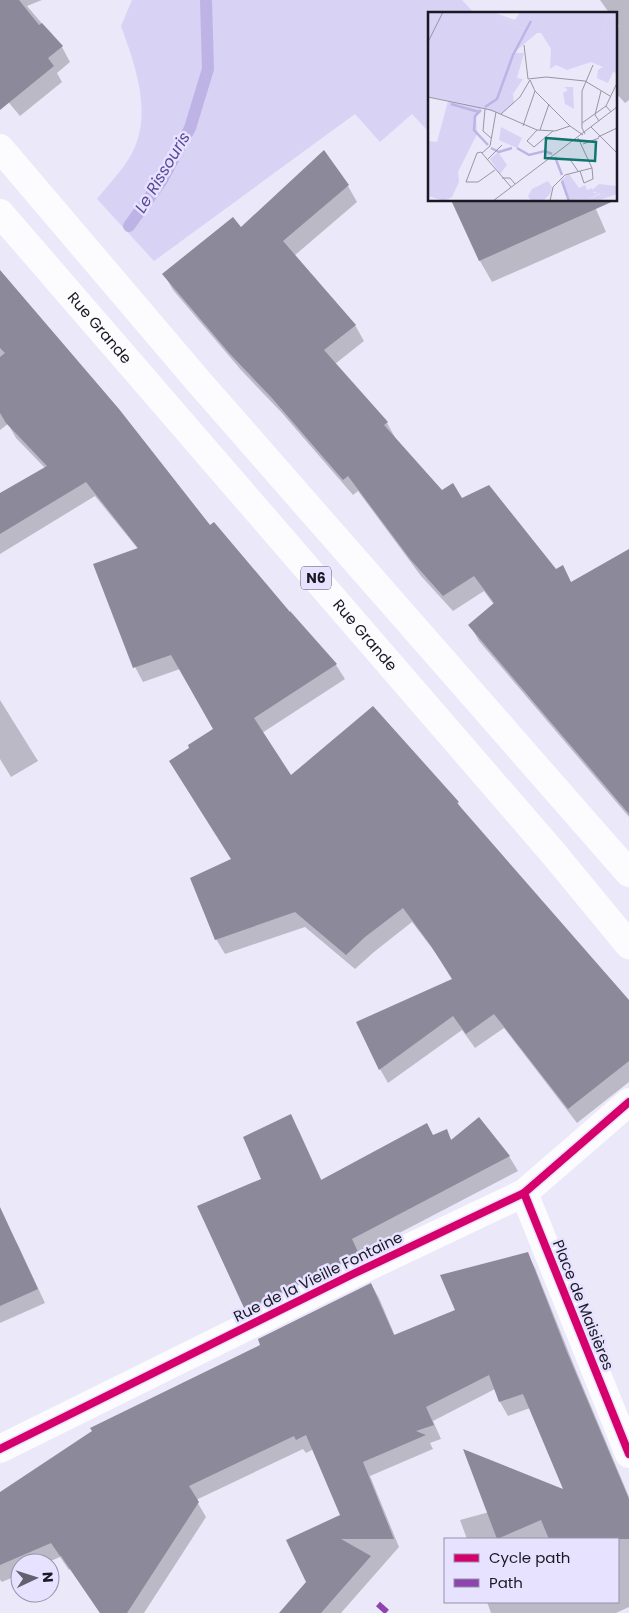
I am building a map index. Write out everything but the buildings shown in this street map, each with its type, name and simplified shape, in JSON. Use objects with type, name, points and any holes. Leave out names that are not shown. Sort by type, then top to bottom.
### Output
[{"type":"main road","name":"N6","points":[[0,148],[199,382],[629,873]]},
{"type":"main road","name":"Rue Grande","points":[[0,214],[554,854],[629,945]]},
{"type":"main road","name":"Rue de la Vieille Fontaine","points":[[0,1449],[353,1274],[524,1194],[629,1102]]},
{"type":"main road","name":"Place de Maisières","points":[[524,1194],[629,1454]]},
{"type":"shaded area","points":[[132,0],[462,0],[473,12],[428,12],[428,131],[412,114],[380,142],[355,114],[154,261],[97,199],[128,160],[136,144],[140,127],[142,110],[137,76],[121,26]]},
{"type":"waterway","name":"Le Rissouris","points":[[129,226],[162,180],[190,128],[208,69],[206,0]]},
{"type":"marked path","points":[[378,1604],[388,1613]]},
{"type":"cycle path","points":[[0,1449],[353,1274],[524,1193],[629,1102]]},
{"type":"cycle path","points":[[524,1193],[629,1454]]}]
